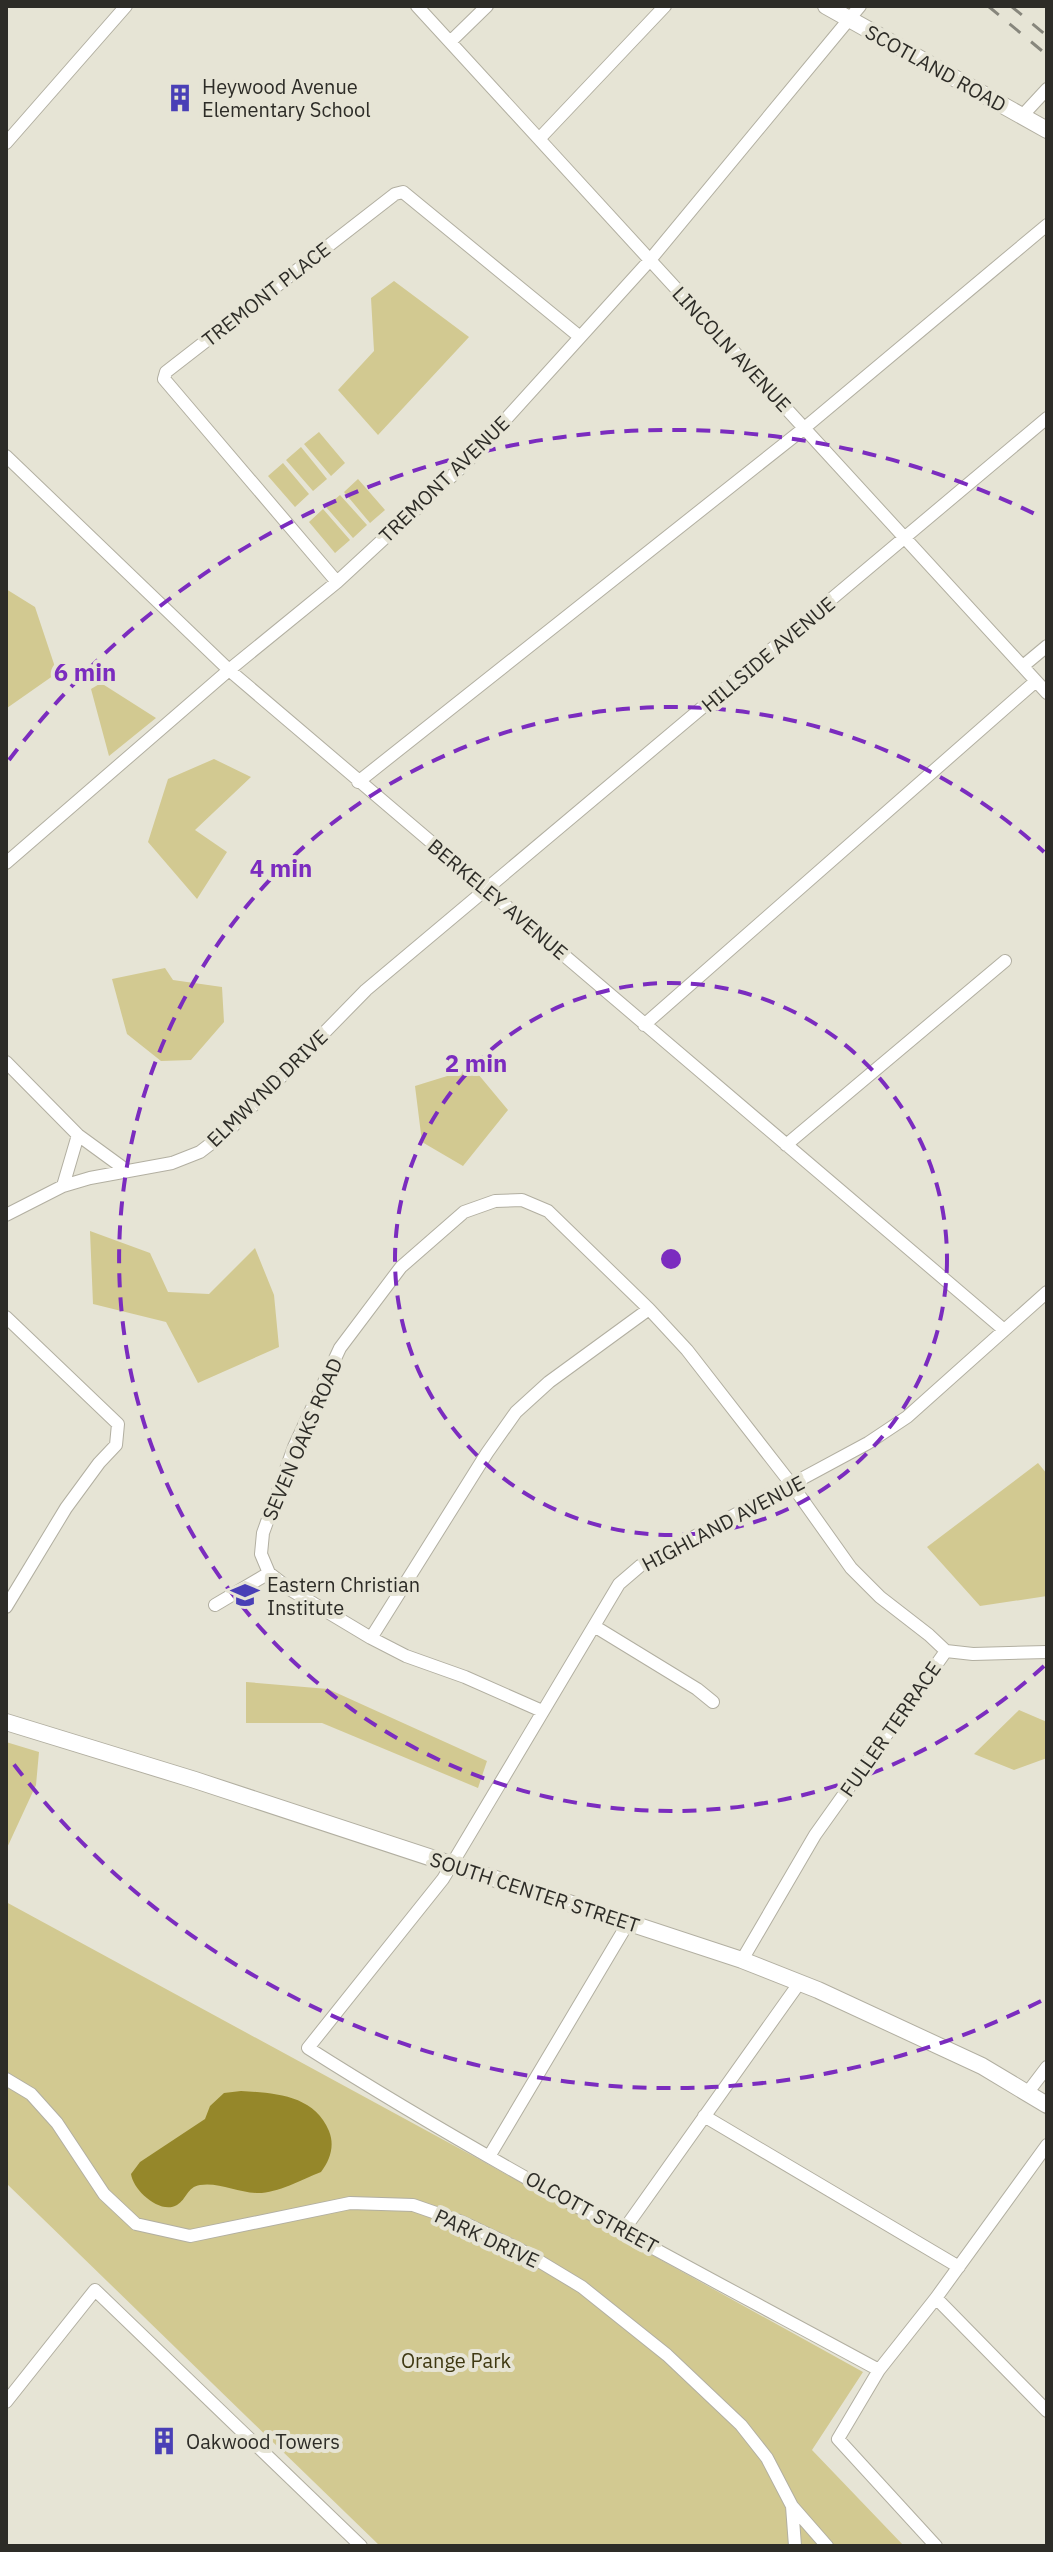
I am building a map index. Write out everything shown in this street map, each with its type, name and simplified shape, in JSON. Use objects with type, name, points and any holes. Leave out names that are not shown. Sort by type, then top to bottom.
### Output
[{"type":"main road","name":"SCOTLAND ROAD","points":[[826,6],[855,13],[1047,130]]},
{"type":"main road","name":"SOUTH CENTER STREET","points":[[6,1722],[195,1780],[742,1960],[800,1982],[982,2066],[1047,2105]]},
{"type":"street","points":[[6,143],[126,6]]},
{"type":"street","name":"LINCOLN AVENUE","points":[[417,6],[1047,693]]},
{"type":"street","points":[[450,42],[487,6]]},
{"type":"street","points":[[539,139],[665,6]]},
{"type":"street","name":"TREMONT AVENUE","points":[[6,863],[229,670],[337,582],[467,462],[650,260],[855,13]]},
{"type":"street","points":[[1022,116],[1047,86]]},
{"type":"street","name":"TREMONT PLACE","points":[[337,582],[164,379],[166,372],[395,194],[403,192],[580,337]]},
{"type":"street","points":[[358,782],[805,428],[1047,225]]},
{"type":"street","name":"HILLSIDE AVENUE","points":[[488,889],[1047,418]]},
{"type":"street","name":"BERKELEY AVENUE","points":[[6,456],[229,670],[1003,1329]]},
{"type":"street","points":[[1023,666],[1047,646]]},
{"type":"street","points":[[644,1025],[1036,681]]},
{"type":"street","name":"ELMWYND DRIVE","points":[[6,1215],[63,1186],[126,1170],[172,1163],[200,1152],[230,1129],[366,990],[488,889]]},
{"type":"street","points":[[786,1145],[1005,961]]},
{"type":"street","points":[[6,1062],[78,1135],[126,1170]]},
{"type":"street","points":[[63,1186],[78,1135]]},
{"type":"street","name":"SEVEN OAKS ROAD","points":[[269,1573],[261,1554],[263,1533],[294,1447],[340,1348],[401,1267],[464,1212],[495,1201],[522,1200],[548,1211],[687,1350],[792,1485]]},
{"type":"street","name":"HIGHLAND AVENUE","points":[[308,2048],[443,1879],[619,1584],[640,1566],[868,1443],[907,1417],[1047,1292]]},
{"type":"street","points":[[371,1638],[516,1412],[549,1382],[649,1309]]},
{"type":"street","points":[[6,1317],[118,1424],[116,1445],[66,1508],[6,1607]]},
{"type":"street","name":"FULLER TERRACE","points":[[742,1960],[815,1835],[946,1651],[880,1597],[851,1568],[792,1485]]},
{"type":"street","points":[[215,1605],[269,1573],[303,1598],[406,1656],[465,1677],[542,1711]]},
{"type":"street","points":[[594,1626],[713,1702]]},
{"type":"street","points":[[946,1651],[973,1654],[1047,1652]]},
{"type":"street","points":[[490,2155],[628,1923]]},
{"type":"street","points":[[623,2231],[800,1982]]},
{"type":"street","name":"OLCOTT STREET","points":[[308,2048],[373,2089],[623,2231],[879,2370]]},
{"type":"street","points":[[1028,2092],[1047,2067]]},
{"type":"street","name":"PARK DRIVE","points":[[6,2079],[31,2094],[57,2123],[104,2194],[136,2224],[190,2236],[350,2203],[413,2205],[462,2222],[519,2249],[582,2287],[677,2365],[741,2425],[774,2469],[792,2506],[827,2546]]},
{"type":"street","points":[[704,2116],[959,2267]]},
{"type":"street","points":[[936,2546],[838,2439],[879,2370],[936,2298],[1047,2145]]},
{"type":"street","points":[[6,2402],[95,2290],[361,2546]]},
{"type":"street","points":[[936,2298],[1047,2411]]},
{"type":"street","name":"PARK DRIVE","points":[[792,2506],[795,2546]]},
{"type":"green space","points":[[394,281],[469,337],[378,435],[338,390],[374,351],[371,298]]},
{"type":"green space","points":[[319,432],[345,463],[331,476],[304,444]]},
{"type":"green space","points":[[301,447],[327,479],[313,491],[286,460]]},
{"type":"green space","points":[[283,463],[309,494],[295,507],[268,476]]},
{"type":"green space","points":[[358,479],[385,510],[370,523],[344,492]]},
{"type":"green space","points":[[340,495],[367,525],[353,538],[326,507]]},
{"type":"green space","points":[[323,509],[350,540],[335,553],[309,522]]},
{"type":"green space","points":[[6,589],[35,607],[57,673],[7,708]]},
{"type":"green space","points":[[101,683],[156,718],[109,756],[91,689]]},
{"type":"green space","points":[[214,759],[251,777],[195,830],[227,852],[197,899],[148,842],[168,779]]},
{"type":"green space","points":[[165,968],[173,980],[222,987],[224,1022],[191,1060],[161,1061],[127,1034],[112,979]]},
{"type":"green space","points":[[473,1068],[508,1110],[463,1166],[422,1142],[415,1086]]},
{"type":"green space","points":[[90,1231],[150,1253],[168,1292],[209,1294],[255,1248],[274,1295],[279,1347],[198,1383],[166,1322],[93,1304]]},
{"type":"green space","points":[[1038,1463],[1047,1474],[1047,1596],[980,1606],[927,1547]]},
{"type":"green space","points":[[246,1682],[328,1689],[487,1761],[478,1788],[322,1723],[246,1723]]},
{"type":"green space","points":[[1019,1710],[1047,1722],[1047,1758],[1014,1770],[974,1754]]},
{"type":"green space","points":[[6,1742],[39,1752],[36,1785],[6,1850]]},
{"type":"green space","name":"Orange Park","points":[[6,1902],[863,2372],[812,2450],[904,2546],[380,2546],[6,2183]]},
{"type":"shaded area","points":[[241,2091],[292,2098],[314,2110],[329,2131],[332,2142],[329,2158],[321,2172],[264,2193],[200,2185],[192,2188],[177,2205],[170,2207],[148,2199],[131,2174],[140,2162],[205,2119],[210,2106],[224,2093]]},
{"type":"railway","points":[[988,6],[1047,55]]},
{"type":"railway","points":[[1011,6],[1047,36]]},
{"type":"place","name":"Heywood Avenue Elementary School","points":[[180,98]]},
{"type":"place","name":"Eastern Christian Institute","points":[[245,1595]]},
{"type":"place","name":"Oakwood Towers","points":[[164,2441]]}]
